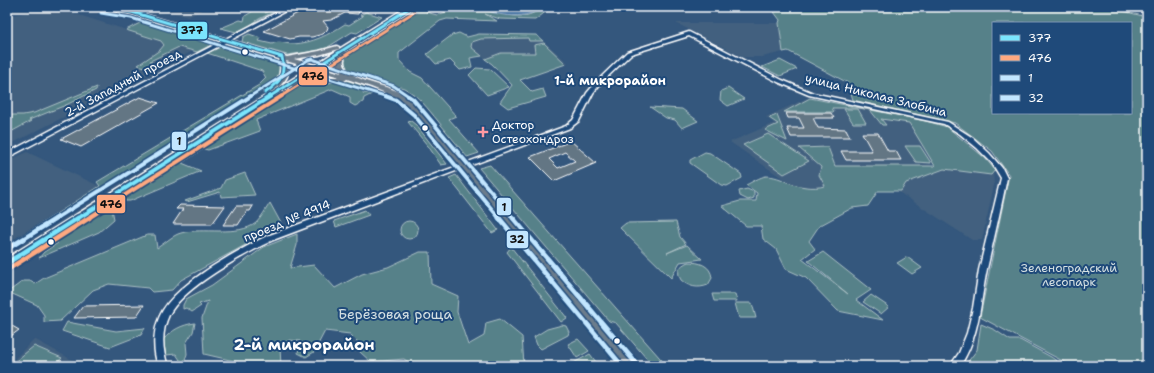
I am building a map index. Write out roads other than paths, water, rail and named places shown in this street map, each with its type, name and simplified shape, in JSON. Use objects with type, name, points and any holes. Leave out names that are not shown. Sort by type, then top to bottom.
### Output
[{"type":"highway","points":[[1133,7],[1147,8]]},
{"type":"main road","points":[[102,7],[132,12],[314,66],[392,91],[409,103],[630,366]]},
{"type":"main road","points":[[125,7],[132,12]]},
{"type":"main road","points":[[282,57],[307,55],[341,49],[403,7]]},
{"type":"main road","points":[[7,256],[256,99],[314,66],[411,7]]},
{"type":"main road","points":[[341,49],[340,58],[342,71],[359,81]]},
{"type":"main road","points":[[256,99],[276,85],[285,75],[282,57]]},
{"type":"main road","points":[[7,263],[282,89],[314,66]]},
{"type":"main road","points":[[282,89],[296,84],[317,80],[337,78],[359,81]]},
{"type":"street","name":"2-й Западный проезд","points":[[7,156],[291,7]]},
{"type":"street","name":"улица Николая Злобина","points":[[463,166],[568,127],[576,121],[590,93],[599,82],[629,53],[689,34],[780,82],[811,94],[934,119],[946,123],[963,134],[992,159],[1004,178],[983,271],[974,324],[968,343],[955,366]]},
{"type":"street","name":"проезд № 4914","points":[[163,366],[159,347],[159,336],[166,313],[179,296],[212,272],[247,249],[270,238],[463,166]]},
{"type":"place","name":"Доктор Остеохондроз","points":[[483,132]]},
{"type":"district","name":"1-й микрорайон","points":[[610,80]]},
{"type":"district","name":"2-й микрорайон","points":[[304,344]]},
{"type":"park label","name":"Зеленоградский лесопарк","points":[[1069,275]]},
{"type":"park label","name":"Берёзовая роща","points":[[395,314]]}]
